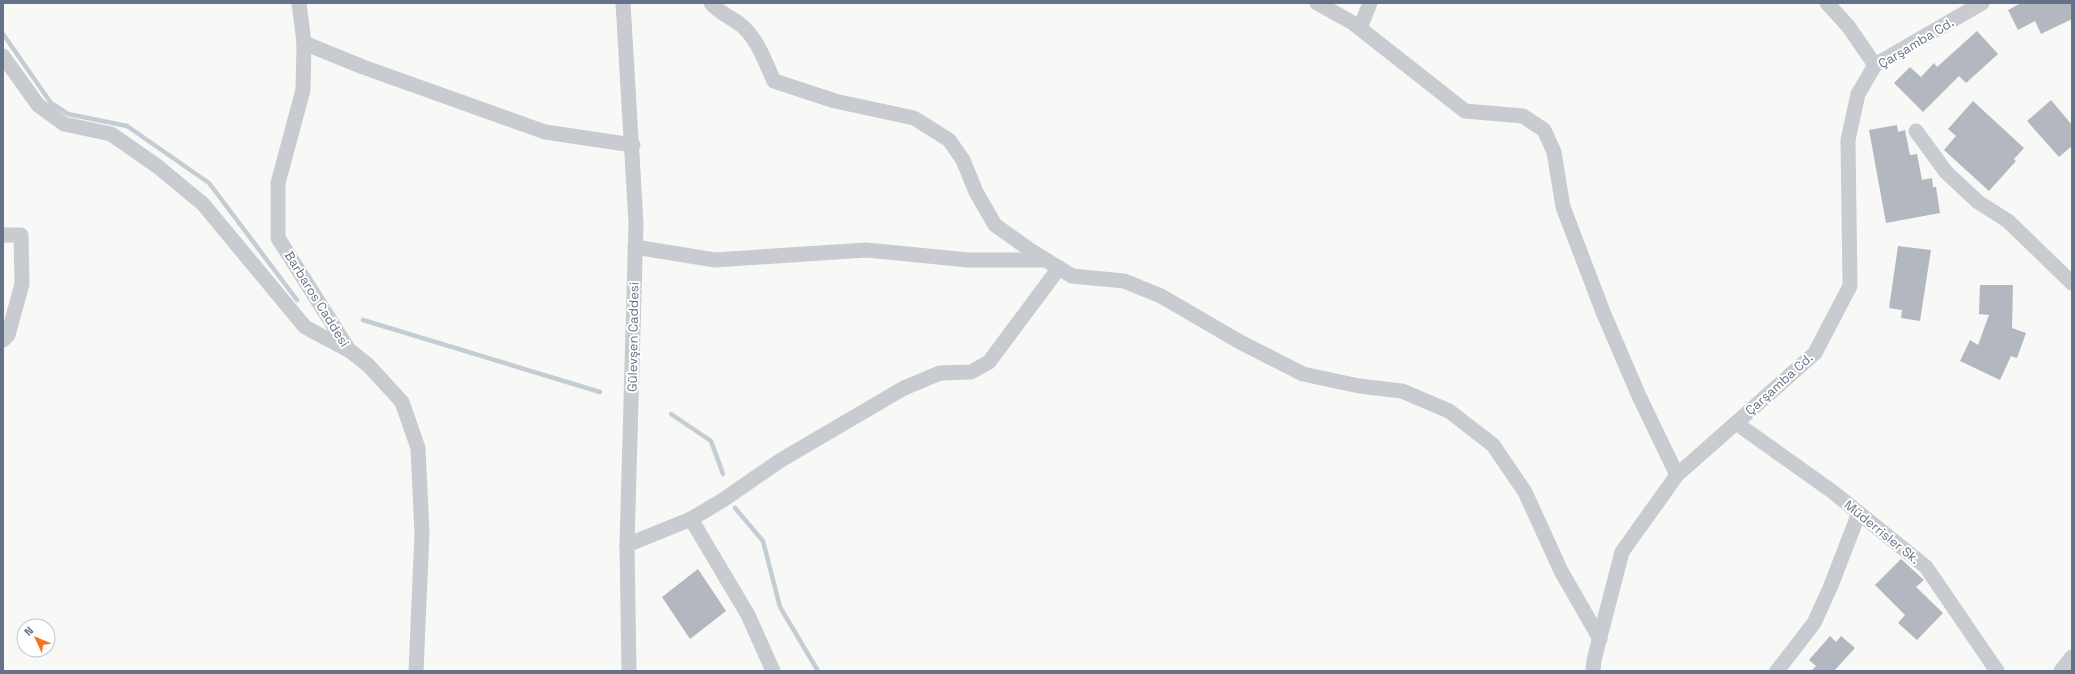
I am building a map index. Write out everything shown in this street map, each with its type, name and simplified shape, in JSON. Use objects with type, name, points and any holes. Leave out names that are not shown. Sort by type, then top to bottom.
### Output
[{"type":"street","name":"Barbaros Caddesi","points":[[299,3],[304,44],[303,90],[278,183],[278,238],[349,350],[368,365],[402,402],[418,448],[422,533],[416,671]]},
{"type":"street","name":"Gülevşen Caddesi","points":[[623,3],[633,145],[636,223],[628,545],[629,671]]},
{"type":"street","points":[[711,3],[716,9],[742,25],[757,43],[774,81],[835,101],[914,118],[949,140],[963,160],[976,192],[995,225],[1072,276],[1124,281],[1161,296],[1240,342],[1303,374],[1359,386],[1402,391],[1449,411],[1492,445],[1525,492],[1561,571],[1600,639]]},
{"type":"street","points":[[1318,3],[1360,28],[1465,111],[1523,116],[1544,130],[1554,152],[1563,207],[1603,312],[1639,396],[1677,474]]},
{"type":"street","points":[[1360,28],[1370,3]]},
{"type":"street","points":[[1827,3],[1848,26],[1875,65]]},
{"type":"street","name":"Çarşamba Cd.","points":[[1593,671],[1622,552],[1677,474],[1815,353],[1850,286],[1848,140],[1858,94],[1875,65],[1982,3]]},
{"type":"street","points":[[304,44],[362,67],[545,132],[633,145]]},
{"type":"street","points":[[3,56],[38,105],[64,124],[111,134],[157,166],[203,204],[305,327],[349,350]]},
{"type":"street","points":[[1916,131],[1946,172],[1978,202],[2008,221],[2072,283]]},
{"type":"street","points":[[3,235],[21,236],[22,284],[8,336],[3,340]]},
{"type":"street","points":[[635,247],[715,260],[866,250],[969,260],[1052,264]]},
{"type":"street","points":[[628,545],[691,519],[723,500],[781,460],[904,388],[940,373],[971,372],[989,362],[1052,264]]},
{"type":"street","name":"Müderrisler Sk.","points":[[1736,423],[1859,513],[1926,567],[1997,671]]},
{"type":"street","points":[[1777,671],[1814,623],[1830,588],[1859,513]]},
{"type":"street","points":[[691,519],[748,615],[773,671]]},
{"type":"street","points":[[2061,671],[2072,657]]},
{"type":"building","points":[[2021,3],[2072,3],[2072,19],[2041,34],[2035,21],[2018,30],[2008,10]]},
{"type":"building","points":[[1977,31],[1998,54],[1966,83],[1959,76],[1923,112],[1894,83],[1910,67],[1921,77],[1934,63],[1937,67]]},
{"type":"building","points":[[2051,100],[2072,125],[2072,146],[2059,157],[2027,121]]},
{"type":"building","points":[[1973,101],[2024,148],[2014,159],[2016,161],[1989,191],[1944,150],[1956,136],[1948,129]]},
{"type":"building","points":[[1897,125],[1898,132],[1905,130],[1910,155],[1917,154],[1922,180],[1932,178],[1933,187],[1936,187],[1940,213],[1886,223],[1869,130]]},
{"type":"building","points":[[1898,246],[1931,250],[1920,321],[1901,318],[1902,310],[1889,308]]},
{"type":"building","points":[[1980,285],[2013,285],[2012,328],[2026,333],[2017,358],[2011,356],[2000,380],[1960,361],[1970,340],[1978,345],[1989,315],[1979,314]]},
{"type":"building","points":[[1901,559],[1924,580],[1916,587],[1943,613],[1917,640],[1898,623],[1905,615],[1875,585]]},
{"type":"building","points":[[698,569],[726,611],[690,639],[662,597]]},
{"type":"building","points":[[1830,636],[1836,642],[1841,636],[1855,648],[1834,671],[1811,671],[1816,666],[1809,660]]},
{"type":"waterway","points":[[3,34],[51,103],[68,114],[127,126],[209,183],[297,300]]},
{"type":"waterway","points":[[363,320],[600,392]]},
{"type":"waterway","points":[[671,414],[711,441],[723,474]]},
{"type":"waterway","points":[[735,508],[763,541],[780,607],[818,671]]}]
